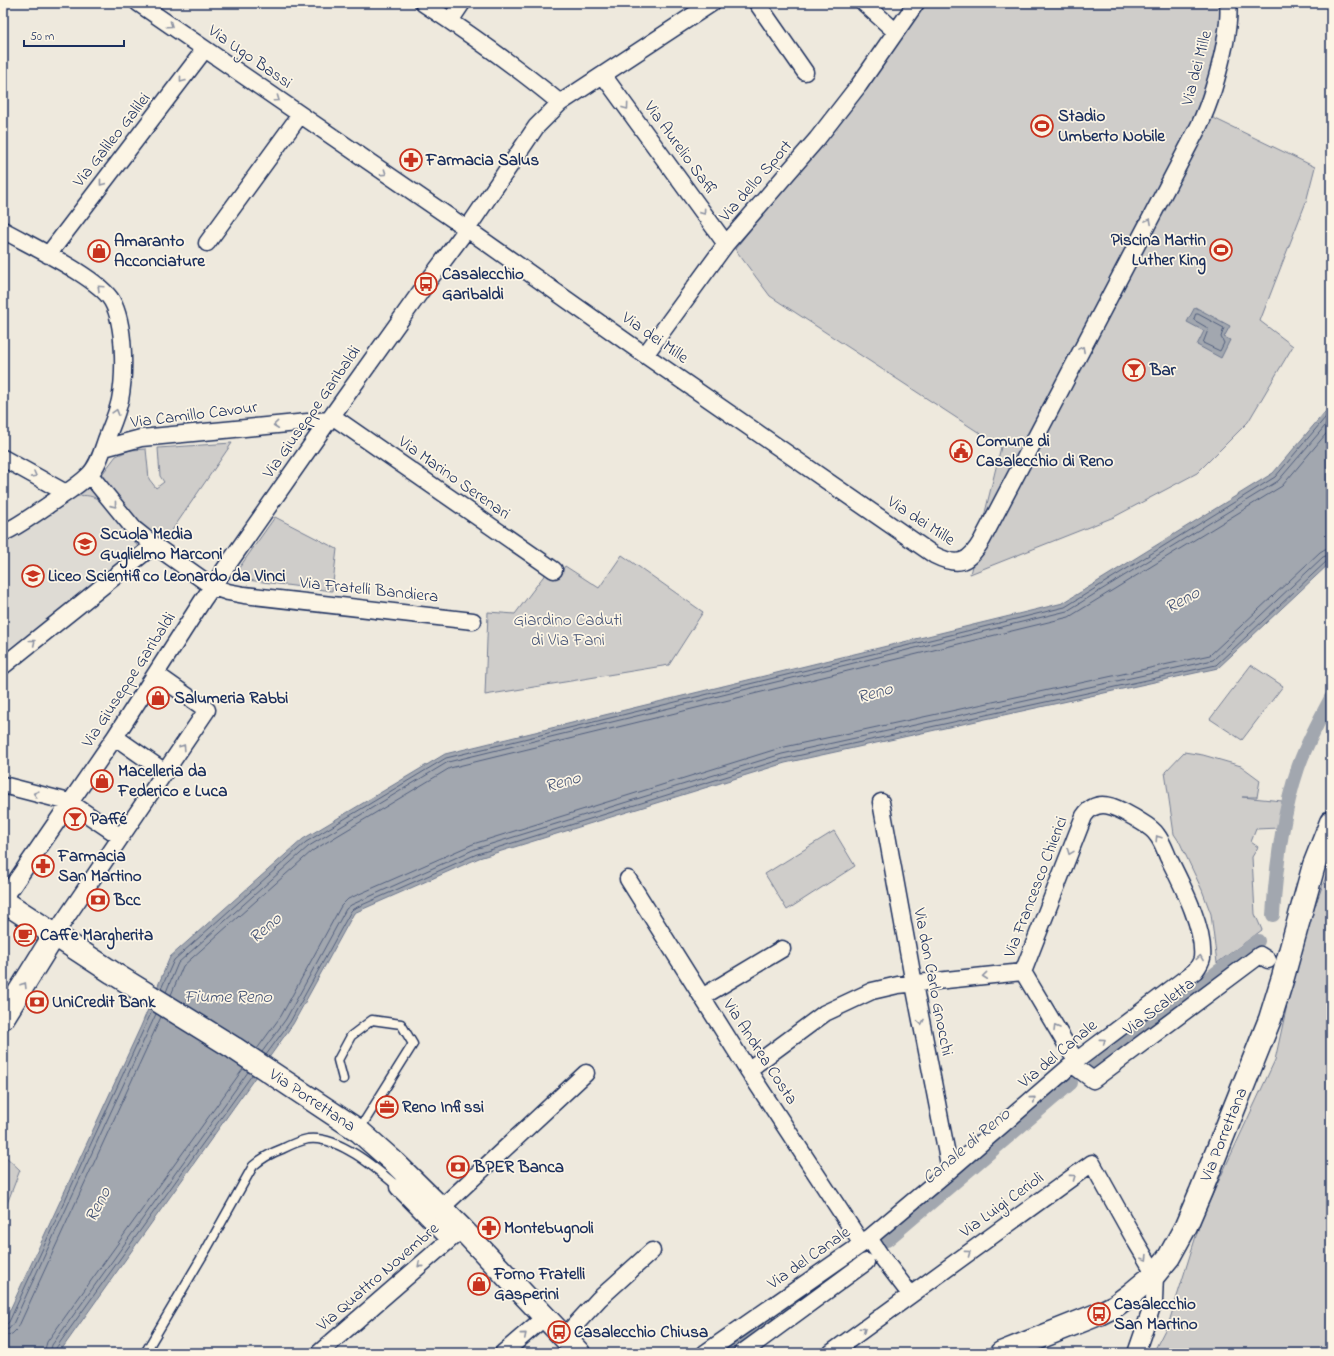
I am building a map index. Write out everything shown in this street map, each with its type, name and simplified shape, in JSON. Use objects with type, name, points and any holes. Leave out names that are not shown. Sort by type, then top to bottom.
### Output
[{"type":"main road","name":"Via Porrettana","points":[[1001,1353],[1107,1310],[1131,1294],[1155,1274],[1168,1257],[1186,1226],[1219,1148],[1270,1019],[1314,865],[1331,822]]},
{"type":"main road","name":"Via Porrettana","points":[[3,900],[113,973],[234,1048],[356,1129],[395,1162],[441,1208],[456,1234],[545,1318],[579,1353]]},
{"type":"main road","points":[[3,1018],[56,934]]},
{"type":"street","name":"Via Ugo Bassi","points":[[138,3],[467,229]]},
{"type":"street","points":[[423,3],[450,21],[560,103]]},
{"type":"street","points":[[450,21],[462,3]]},
{"type":"street","name":"Via Giuseppe Garibaldi","points":[[3,900],[115,737],[203,600],[330,418],[467,229],[536,127],[560,103],[712,3]]},
{"type":"street","points":[[757,3],[805,72]]},
{"type":"street","points":[[864,3],[896,32]]},
{"type":"street","name":"Via dello Sport","points":[[645,355],[726,244],[817,139],[859,85],[916,3]]},
{"type":"street","points":[[1228,3],[1228,27]]},
{"type":"street","points":[[1228,27],[1237,3]]},
{"type":"street","name":"Via dei Mille","points":[[467,229],[645,355],[934,554],[947,562],[966,559],[971,556],[978,547],[1208,108],[1222,60],[1228,27]]},
{"type":"street","name":"Via Galileo Galilei","points":[[48,254],[205,50]]},
{"type":"street","name":"Via Aurelio Saffi","points":[[603,75],[726,244]]},
{"type":"street","points":[[206,243],[300,115]]},
{"type":"street","points":[[3,230],[90,279],[104,291],[112,301],[116,312],[120,326],[123,350],[120,400],[104,448],[90,475],[20,524],[3,533]]},
{"type":"street","name":"Via Camillo Cavour","points":[[104,448],[141,438],[330,418]]},
{"type":"street","name":"Via Marino Serenari","points":[[330,418],[554,570]]},
{"type":"street","points":[[3,458],[66,493]]},
{"type":"street","name":"Via Fratelli Bandiera","points":[[90,475],[134,529],[213,587],[244,595],[473,621]]},
{"type":"street","points":[[3,666],[154,545]]},
{"type":"street","points":[[56,934],[207,710],[156,674]]},
{"type":"street","points":[[115,737],[165,772]]},
{"type":"street","points":[[3,785],[69,802],[121,837]]},
{"type":"street","name":"Via don Carlo Gnocchi","points":[[881,802],[950,1170]]},
{"type":"street","name":"Via del Canale","points":[[715,1350],[866,1241],[1074,1063],[1195,971],[1200,965],[1202,958],[1201,941],[1196,920],[1179,877],[1157,834],[1148,826],[1121,810],[1103,804],[1088,810],[1084,816]]},
{"type":"street","name":"Via Francesco Chierici","points":[[1023,972],[1084,816]]},
{"type":"street","name":"Via Andrea Costa","points":[[628,879],[748,1070],[866,1241],[881,1256],[910,1294]]},
{"type":"street","points":[[702,996],[782,950]]},
{"type":"street","name":"Via Scaletta","points":[[1074,1063],[1093,1080],[1260,954],[1268,960]]},
{"type":"street","points":[[748,1070],[825,1013],[872,991],[898,985],[1023,972],[1074,1063]]},
{"type":"street","points":[[441,1208],[586,1073]]},
{"type":"street","name":"Via Luigi Cerioli","points":[[831,1353],[910,1294],[1092,1163],[1155,1274]]},
{"type":"street","points":[[398,1188],[456,1234]]},
{"type":"street","name":"Via Quattro Novembre","points":[[319,1353],[456,1234]]},
{"type":"street","points":[[564,1337],[599,1298],[652,1251]]},
{"type":"street","points":[[742,1353],[866,1262]]},
{"type":"street","points":[[1136,1353],[1154,1301],[1155,1274]]},
{"type":"street","points":[[503,1353],[545,1318]]},
{"type":"lane","points":[[343,1079],[338,1060],[351,1036],[372,1020],[401,1024],[413,1044],[356,1129]]},
{"type":"lane","points":[[145,1353],[206,1250],[253,1166],[262,1159],[292,1144],[309,1139],[326,1140],[350,1151],[375,1168],[398,1188]]},
{"type":"shaded area","points":[[86,495],[95,498],[104,505],[139,548],[80,597],[3,652],[3,541],[27,530],[69,499]]},
{"type":"green space","points":[[915,3],[1232,3],[1214,70],[1197,110],[1315,167],[1306,202],[1260,321],[1293,346],[1248,422],[1197,473],[1114,517],[970,574],[1001,447],[770,296],[735,249],[804,162]]},
{"type":"green space","points":[[232,443],[166,539],[157,533],[139,548],[118,520],[99,500],[87,496],[78,496],[69,499],[100,477],[116,456],[130,450],[146,449],[149,479],[156,488],[164,482],[160,476],[158,448]]},
{"type":"green space","points":[[275,517],[337,549],[332,591],[232,578]]},
{"type":"green space","name":"Giardino Caduti di Via Fani","points":[[622,555],[703,612],[669,665],[485,695],[488,612],[515,614],[546,573],[557,579],[565,566],[599,588]]},
{"type":"green space","points":[[1251,665],[1283,686],[1242,740],[1210,719]]},
{"type":"green space","points":[[1184,752],[1203,755],[1241,766],[1260,780],[1257,797],[1242,797],[1282,801],[1279,828],[1256,829],[1251,842],[1258,847],[1252,857],[1255,914],[1262,930],[1217,963],[1211,914],[1202,890],[1180,843],[1174,834],[1165,772]]},
{"type":"green space","points":[[834,831],[855,866],[787,910],[765,874]]},
{"type":"green space","points":[[1331,863],[1331,1353],[1153,1353],[1169,1322],[1202,1217],[1275,1060],[1300,946]]},
{"type":"green space","points":[[3,1154],[20,1170],[3,1214]]},
{"type":"water","points":[[1195,307],[1230,326],[1224,337],[1230,340],[1221,358],[1197,345],[1204,331],[1187,322]]},
{"type":"water","name":"Fiume Reno","points":[[1331,405],[1331,562],[1218,668],[785,763],[479,858],[354,913],[293,1024],[59,1353],[3,1353],[3,1325],[141,1026],[170,957],[303,839],[445,754],[1063,603],[1273,473]]},
{"type":"waterway","name":"Canale di Reno","points":[[1273,915],[1281,841],[1292,786],[1305,750],[1331,698]]},
{"type":"waterway","name":"Canale di Reno","points":[[1095,1065],[1258,941]]},
{"type":"waterway","name":"Canale di Reno","points":[[887,1240],[1071,1083]]},
{"type":"waterway","points":[[732,1345],[868,1252]]},
{"type":"place","name":"Stadio Umberto Nobile","points":[[1042,126]]},
{"type":"place","name":"Farmacia Salus","points":[[411,160]]},
{"type":"place","name":"Piscina Martin Luther King","points":[[1221,250]]},
{"type":"place","name":"Amaranto Acconciature","points":[[99,251]]},
{"type":"place","name":"Casalecchio Garibaldi","points":[[426,284]]},
{"type":"place","name":"Bar","points":[[1134,370]]},
{"type":"place","name":"Comune di Casalecchio di Reno","points":[[961,451]]},
{"type":"place","name":"Scuola Media Guglielmo Marconi","points":[[85,544]]},
{"type":"place","name":"Liceo Scientifico Leonardo da Vinci","points":[[33,576]]},
{"type":"place","name":"Salumeria Rabbi","points":[[158,698]]},
{"type":"place","name":"Macelleria da Federico e Luca","points":[[102,781]]},
{"type":"place","name":"Paffé","points":[[75,819]]},
{"type":"place","name":"Farmacia San Martino","points":[[43,866]]},
{"type":"place","name":"Bcc","points":[[98,900]]},
{"type":"place","name":"Caffe Margherita","points":[[25,935]]},
{"type":"place","name":"UniCredit Bank","points":[[37,1002]]},
{"type":"place","name":"Reno Infissi","points":[[387,1107]]},
{"type":"place","name":"BPER Banca","points":[[458,1167]]},
{"type":"place","name":"Montebugnoli","points":[[489,1228]]},
{"type":"place","name":"Forno Fratelli Gasperini","points":[[479,1284]]},
{"type":"place","name":"Casalecchio San Martino","points":[[1099,1314]]},
{"type":"place","name":"Casalecchio Chiusa","points":[[559,1332]]},
{"type":"water label","name":"Reno","points":[[1183,601]]},
{"type":"water label","name":"Reno","points":[[875,694]]},
{"type":"water label","name":"Reno","points":[[563,783]]},
{"type":"water label","name":"Reno","points":[[266,929]]},
{"type":"water label","name":"Reno","points":[[99,1205]]}]
